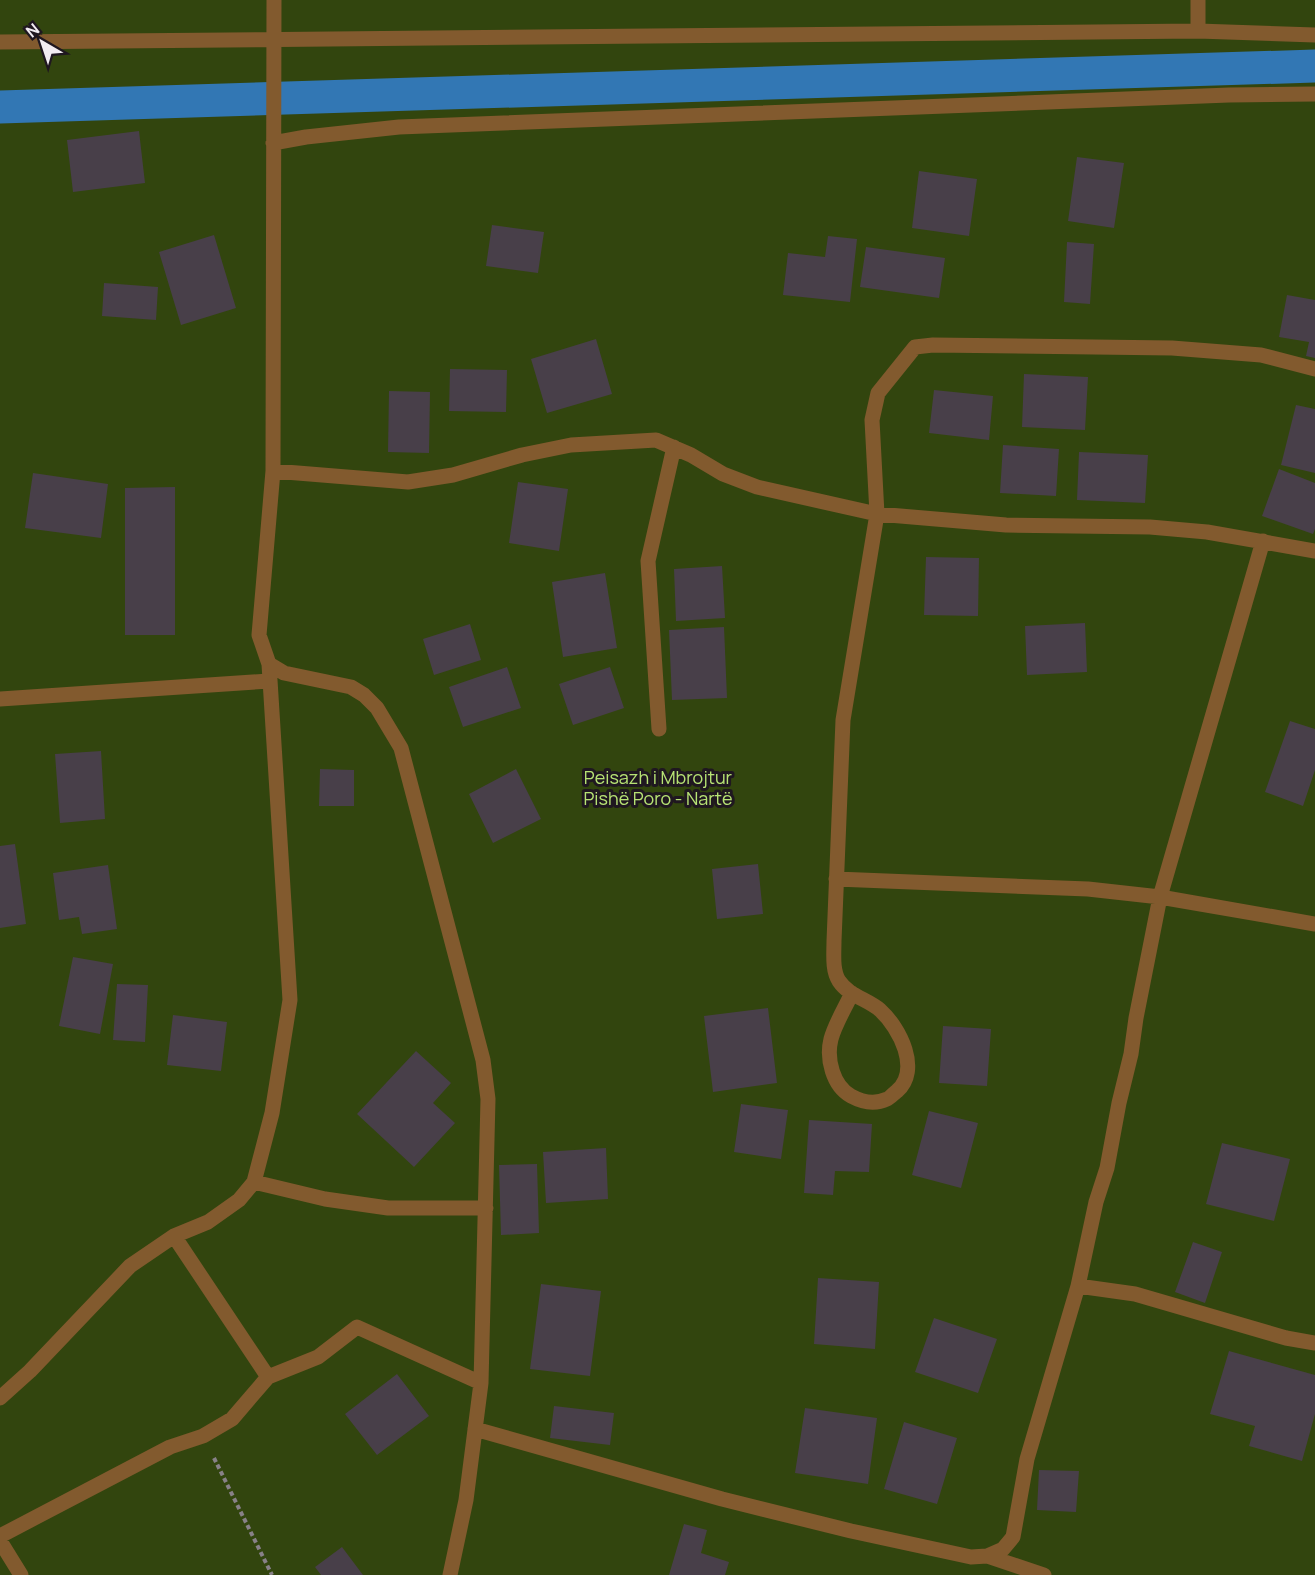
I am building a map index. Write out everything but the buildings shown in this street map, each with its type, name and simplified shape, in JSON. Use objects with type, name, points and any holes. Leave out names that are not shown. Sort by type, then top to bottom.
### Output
[{"type":"street","points":[[0,1398],[30,1371],[130,1266],[174,1236],[208,1222],[240,1200],[254,1182],[272,1113],[290,1000],[269,664],[259,635],[273,471],[274,0]]},
{"type":"street","points":[[1198,0],[1198,31]]},
{"type":"street","points":[[0,42],[1198,31],[1315,34]]},
{"type":"street","points":[[273,137],[306,137],[399,127],[1315,94]]},
{"type":"street","points":[[852,993],[831,1040],[830,1060],[834,1079],[848,1095],[866,1103],[887,1099],[904,1084],[908,1073],[906,1054],[891,1021],[879,1009],[843,987],[837,978],[834,964],[843,720],[877,514],[872,420],[878,393],[915,347],[1172,348],[1261,355],[1315,369]]},
{"type":"street","points":[[273,471],[408,482],[453,475],[522,455],[571,445],[656,440],[674,447],[723,474],[757,487],[877,514],[1006,525],[1150,527],[1207,532],[1315,551]]},
{"type":"street","points":[[659,729],[648,561],[674,447]]},
{"type":"street","points":[[475,1429],[744,1504],[851,1531],[971,1557],[987,1556],[1003,1549],[1013,1538],[1027,1459],[1077,1286],[1096,1202],[1107,1168],[1160,897],[1263,541]]},
{"type":"street","points":[[269,664],[284,673],[351,687],[364,695],[377,708],[401,748],[483,1060],[488,1099],[481,1383],[466,1500],[450,1575]]},
{"type":"street","points":[[0,699],[269,681]]},
{"type":"street","points":[[836,879],[1088,889],[1160,897],[1315,924]]},
{"type":"street","points":[[254,1182],[325,1199],[388,1208],[486,1208]]},
{"type":"street","points":[[174,1236],[268,1377]]},
{"type":"street","points":[[1077,1286],[1135,1294],[1286,1338],[1315,1343]]},
{"type":"street","points":[[21,1575],[0,1539],[170,1447],[202,1436],[232,1419],[268,1377],[318,1357],[357,1327],[481,1383]]},
{"type":"street","points":[[987,1556],[1044,1575]]},
{"type":"path","points":[[202,1436],[272,1575]]},
{"type":"green space","name":"Peisazh i Mbrojtur Pishë Poro - Nartë","points":[[0,0],[1315,0],[1315,1575],[0,1575]]},
{"type":"waterway","points":[[0,107],[1315,66]]}]
